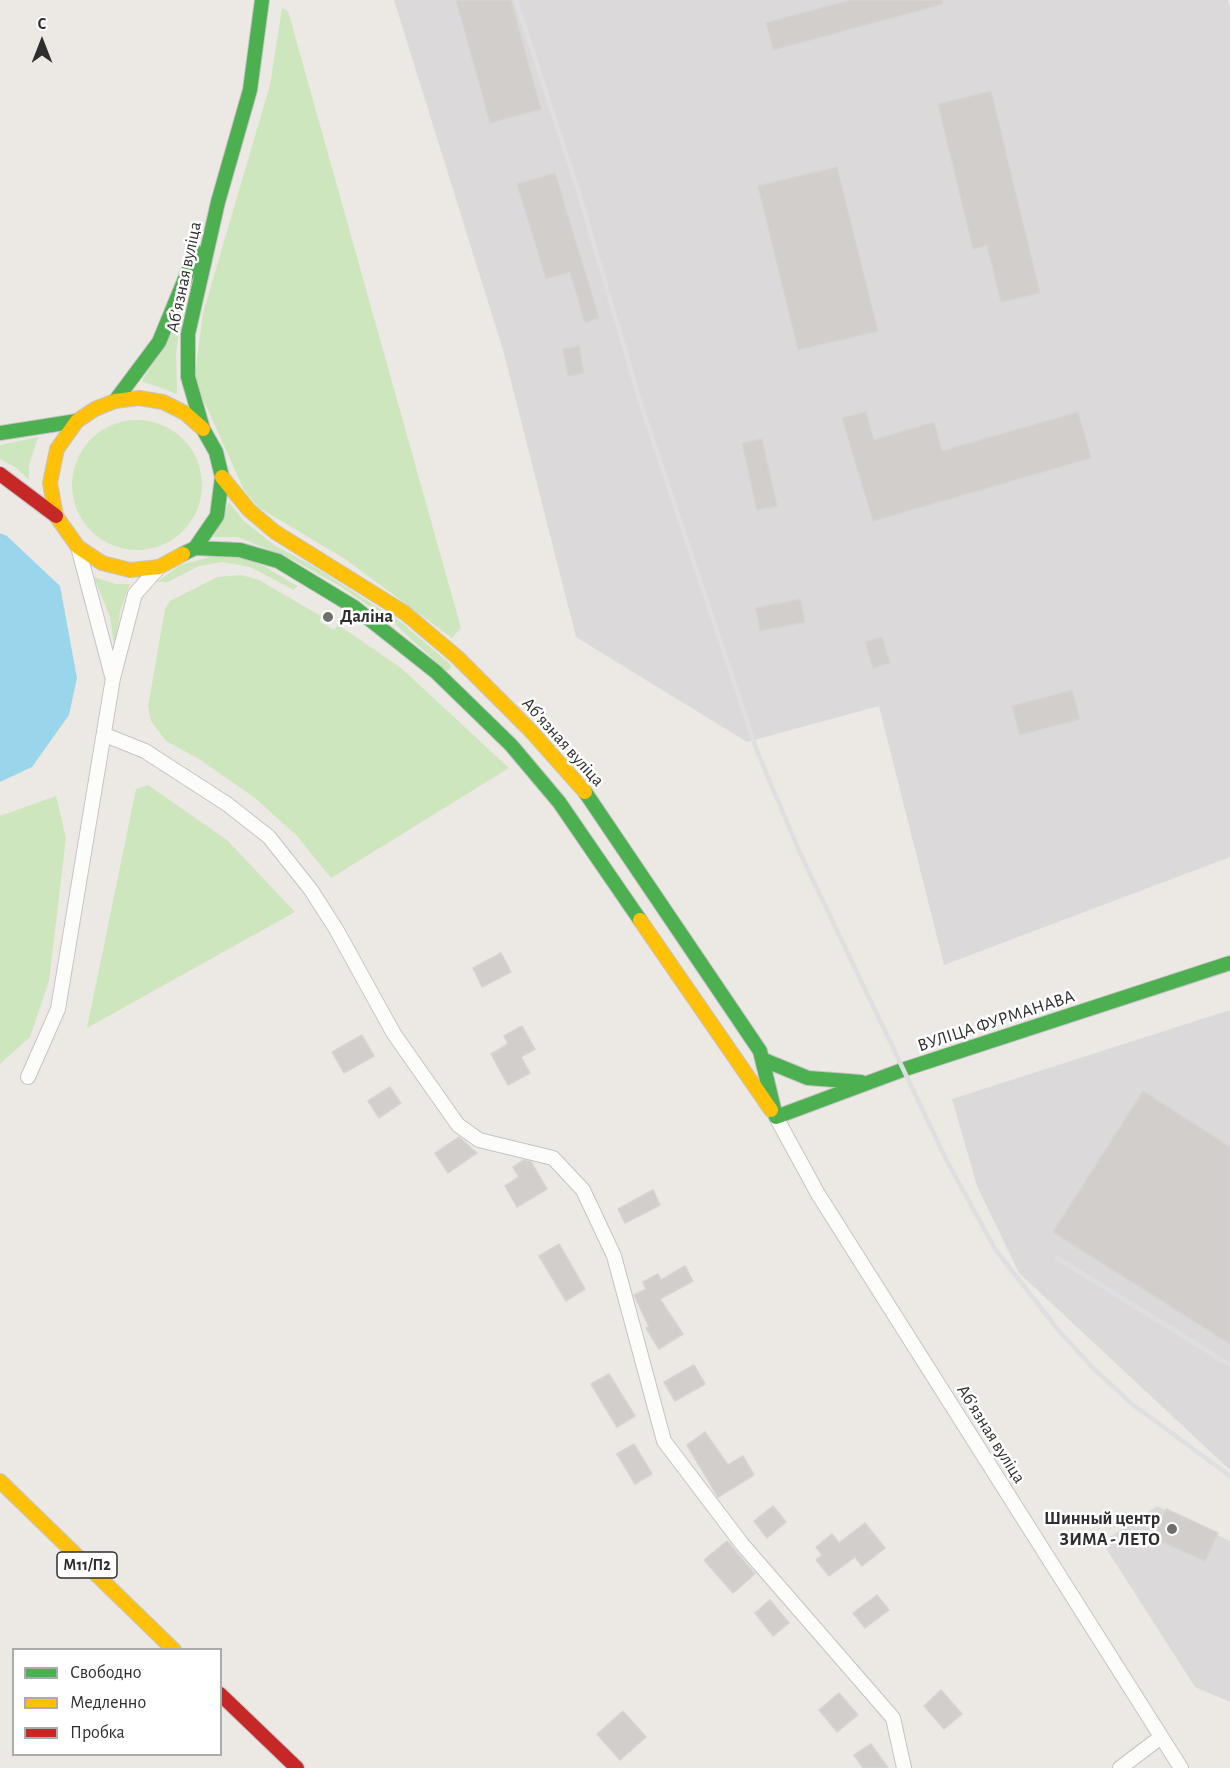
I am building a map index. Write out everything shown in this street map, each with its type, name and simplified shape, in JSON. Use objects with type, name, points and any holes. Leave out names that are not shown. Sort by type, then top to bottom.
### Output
[{"type":"main road","name":"Абʼязная вуліца","points":[[202,429],[188,377],[188,334],[218,202],[250,90],[262,0]]},
{"type":"main road","name":"Абʼязная вуліца","points":[[115,400],[159,342],[218,202]]},
{"type":"main road","name":"Абʼязная вуліца","points":[[139,398],[163,402],[184,412],[202,429],[216,452],[222,477],[217,516],[195,548],[159,567],[130,570],[102,563],[78,547],[56,516],[50,483],[57,449],[77,421],[95,408],[115,400],[139,398]]},
{"type":"main road","points":[[0,433],[77,421]]},
{"type":"main road","points":[[0,474],[56,516]]},
{"type":"main road","name":"Абʼязная вуліца","points":[[222,477],[249,510],[275,532],[405,613],[457,657],[530,730],[594,803],[764,1059],[776,1117]]},
{"type":"main road","name":"Абʼязная вуліца","points":[[195,548],[240,550],[278,561],[354,607],[436,672],[511,745],[559,802],[776,1117]]},
{"type":"main road","name":"ВУЛІЦА ФУРМАНАВА","points":[[776,1117],[870,1082],[1230,963]]},
{"type":"main road","points":[[764,1059],[808,1078],[870,1082]]},
{"type":"main road","name":"М11/П2","points":[[0,1481],[172,1648]]},
{"type":"main road","points":[[222,1696],[297,1768]]},
{"type":"street","points":[[78,547],[113,678]]},
{"type":"street","points":[[28,1077],[58,1009],[113,678],[135,594],[159,567]]},
{"type":"street","points":[[105,735],[145,751],[227,804],[269,837],[311,890],[336,929],[394,1034],[458,1125],[479,1140],[553,1158],[584,1190],[614,1256],[664,1441],[742,1544],[893,1718],[904,1768]]},
{"type":"street","name":"Абʼязная вуліца","points":[[776,1117],[818,1194],[1181,1768]]},
{"type":"street","points":[[1120,1768],[1161,1737]]},
{"type":"shaded area","points":[[394,0],[1228,0],[1230,8],[1230,857],[944,965],[879,706],[747,742],[576,637],[503,350]]},
{"type":"shaded area","points":[[1230,1010],[1230,1470],[1019,1273],[977,1186],[952,1099]]},
{"type":"shaded area","points":[[1157,1506],[1230,1541],[1230,1702],[1195,1687],[1102,1542]]},
{"type":"green space","points":[[282,8],[288,11],[461,628],[452,638],[345,559],[258,507],[244,490],[202,397],[195,375],[203,313],[270,85]]},
{"type":"green space","points":[[182,316],[176,353],[177,394],[142,381]]},
{"type":"green space","points":[[137,420],[162,425],[183,439],[197,460],[202,485],[197,510],[183,531],[162,545],[137,550],[112,545],[91,531],[77,510],[72,485],[77,460],[91,439],[112,425]]},
{"type":"green space","points":[[38,437],[29,465],[29,480],[15,467],[0,459],[0,445]]},
{"type":"green space","points":[[229,502],[244,521],[274,545],[315,567],[401,622],[451,665],[450,669],[446,671],[395,624],[340,586],[295,561],[238,537],[213,537]]},
{"type":"green space","points":[[214,556],[243,558],[264,566],[297,586],[294,590],[250,567],[222,562],[199,566],[168,582],[157,582],[180,565]]},
{"type":"green space","points":[[241,575],[259,580],[321,616],[320,622],[334,630],[338,625],[400,667],[509,768],[331,878],[297,836],[255,798],[199,759],[166,741],[151,721],[148,707],[165,609],[170,601],[217,577]]},
{"type":"green space","points":[[94,577],[116,584],[130,584],[120,611],[115,651],[110,617]]},
{"type":"green space","points":[[148,785],[227,840],[295,912],[87,1028],[136,789]]},
{"type":"green space","points":[[56,796],[66,838],[49,981],[30,1037],[0,1064],[0,816]]},
{"type":"water","points":[[0,533],[7,536],[60,586],[77,678],[69,715],[32,767],[0,782]]},
{"type":"building","points":[[456,0],[511,0],[541,109],[490,123]]},
{"type":"building","points":[[850,0],[942,0],[943,4],[773,50],[766,23]]},
{"type":"building","points":[[991,91],[1040,293],[1001,302],[987,245],[973,249],[938,104]]},
{"type":"building","points":[[837,167],[878,331],[798,350],[758,186]]},
{"type":"building","points":[[555,173],[599,318],[585,323],[570,272],[546,279],[517,184]]},
{"type":"building","points":[[579,346],[584,373],[568,376],[563,349]]},
{"type":"building","points":[[866,412],[874,440],[934,422],[942,451],[1078,412],[1091,458],[873,521],[842,418]]},
{"type":"building","points":[[762,439],[777,506],[757,510],[742,443]]},
{"type":"building","points":[[800,599],[805,622],[760,631],[756,608]]},
{"type":"building","points":[[882,637],[890,663],[873,668],[865,642]]},
{"type":"building","points":[[1072,690],[1080,719],[1020,735],[1012,706]]},
{"type":"building","points":[[501,953],[511,972],[482,987],[473,968]]},
{"type":"building","points":[[522,1026],[535,1049],[521,1057],[530,1073],[508,1085],[491,1054],[508,1044],[504,1036]]},
{"type":"building","points":[[362,1035],[374,1056],[344,1073],[332,1052]]},
{"type":"building","points":[[390,1087],[401,1103],[379,1118],[368,1101]]},
{"type":"building","points":[[1143,1091],[1230,1147],[1230,1344],[1053,1232]]},
{"type":"building","points":[[459,1137],[477,1153],[448,1173],[435,1153]]},
{"type":"building","points":[[524,1160],[531,1162],[547,1189],[517,1207],[505,1186],[519,1177],[513,1167]]},
{"type":"building","points":[[653,1190],[660,1205],[625,1223],[618,1209]]},
{"type":"building","points":[[559,1244],[585,1289],[566,1301],[539,1256]]},
{"type":"building","points":[[685,1266],[693,1281],[660,1299],[683,1334],[659,1349],[646,1328],[649,1327],[634,1295],[646,1289],[643,1282],[658,1274],[661,1280]]},
{"type":"building","points":[[694,1365],[705,1384],[675,1401],[664,1382]]},
{"type":"building","points":[[609,1374],[635,1416],[617,1427],[591,1384]]},
{"type":"building","points":[[705,1432],[728,1465],[743,1456],[754,1475],[718,1497],[687,1445]]},
{"type":"building","points":[[634,1444],[652,1474],[635,1484],[617,1454]]},
{"type":"building","points":[[773,1506],[786,1522],[767,1538],[754,1521]]},
{"type":"building","points":[[1166,1509],[1218,1533],[1205,1561],[1153,1538]]},
{"type":"building","points":[[865,1523],[885,1548],[862,1566],[855,1557],[829,1576],[816,1560],[822,1555],[816,1547],[832,1534],[839,1543]]},
{"type":"building","points":[[727,1541],[755,1574],[733,1593],[704,1560]]},
{"type":"building","points":[[877,1595],[889,1610],[865,1628],[853,1613]]},
{"type":"building","points":[[770,1600],[789,1623],[773,1636],[755,1613]]},
{"type":"building","points":[[941,1690],[962,1714],[944,1729],[924,1706]]},
{"type":"building","points":[[839,1693],[858,1715],[837,1732],[819,1710]]},
{"type":"building","points":[[623,1711],[646,1737],[620,1760],[597,1734]]},
{"type":"building","points":[[871,1744],[888,1768],[863,1768],[854,1755]]},
{"type":"railway","points":[[516,0],[577,187],[642,408],[757,751],[800,853],[947,1161],[995,1249],[1059,1331],[1093,1368],[1132,1404],[1230,1476]]},
{"type":"railway","points":[[1057,1258],[1230,1365]]},
{"type":"traffic: fast","points":[[183,554],[195,548],[217,516],[222,477],[216,452],[203,429],[188,377],[188,334],[218,202],[250,90],[262,0]]},
{"type":"traffic: fast","points":[[115,401],[159,342],[196,252]]},
{"type":"traffic: fast","points":[[0,433],[77,421]]},
{"type":"traffic: fast","points":[[195,548],[240,550],[278,561],[354,607],[436,672],[511,745],[559,802],[640,920]]},
{"type":"traffic: fast","points":[[585,792],[760,1051],[776,1117]]},
{"type":"traffic: fast","points":[[776,1117],[905,1069],[1230,963]]},
{"type":"traffic: fast","points":[[764,1060],[808,1078],[861,1082]]},
{"type":"traffic: slow","points":[[183,554],[159,567],[130,570],[102,563],[78,547],[56,516],[50,483],[57,449],[77,421],[95,409],[115,401],[139,398],[163,402],[185,413],[203,429]]},
{"type":"traffic: slow","points":[[222,477],[249,510],[275,532],[405,613],[457,657],[530,730],[585,792]]},
{"type":"traffic: slow","points":[[640,920],[771,1110]]},
{"type":"traffic: slow","points":[[0,1481],[172,1648]]},
{"type":"traffic: jam","points":[[0,474],[56,516]]},
{"type":"traffic: jam","points":[[222,1696],[297,1768]]},
{"type":"place","name":"Даліна","points":[[328,617]]},
{"type":"place","name":"Шинный центр ЗИМА - ЛЕТО","points":[[1172,1529]]}]
